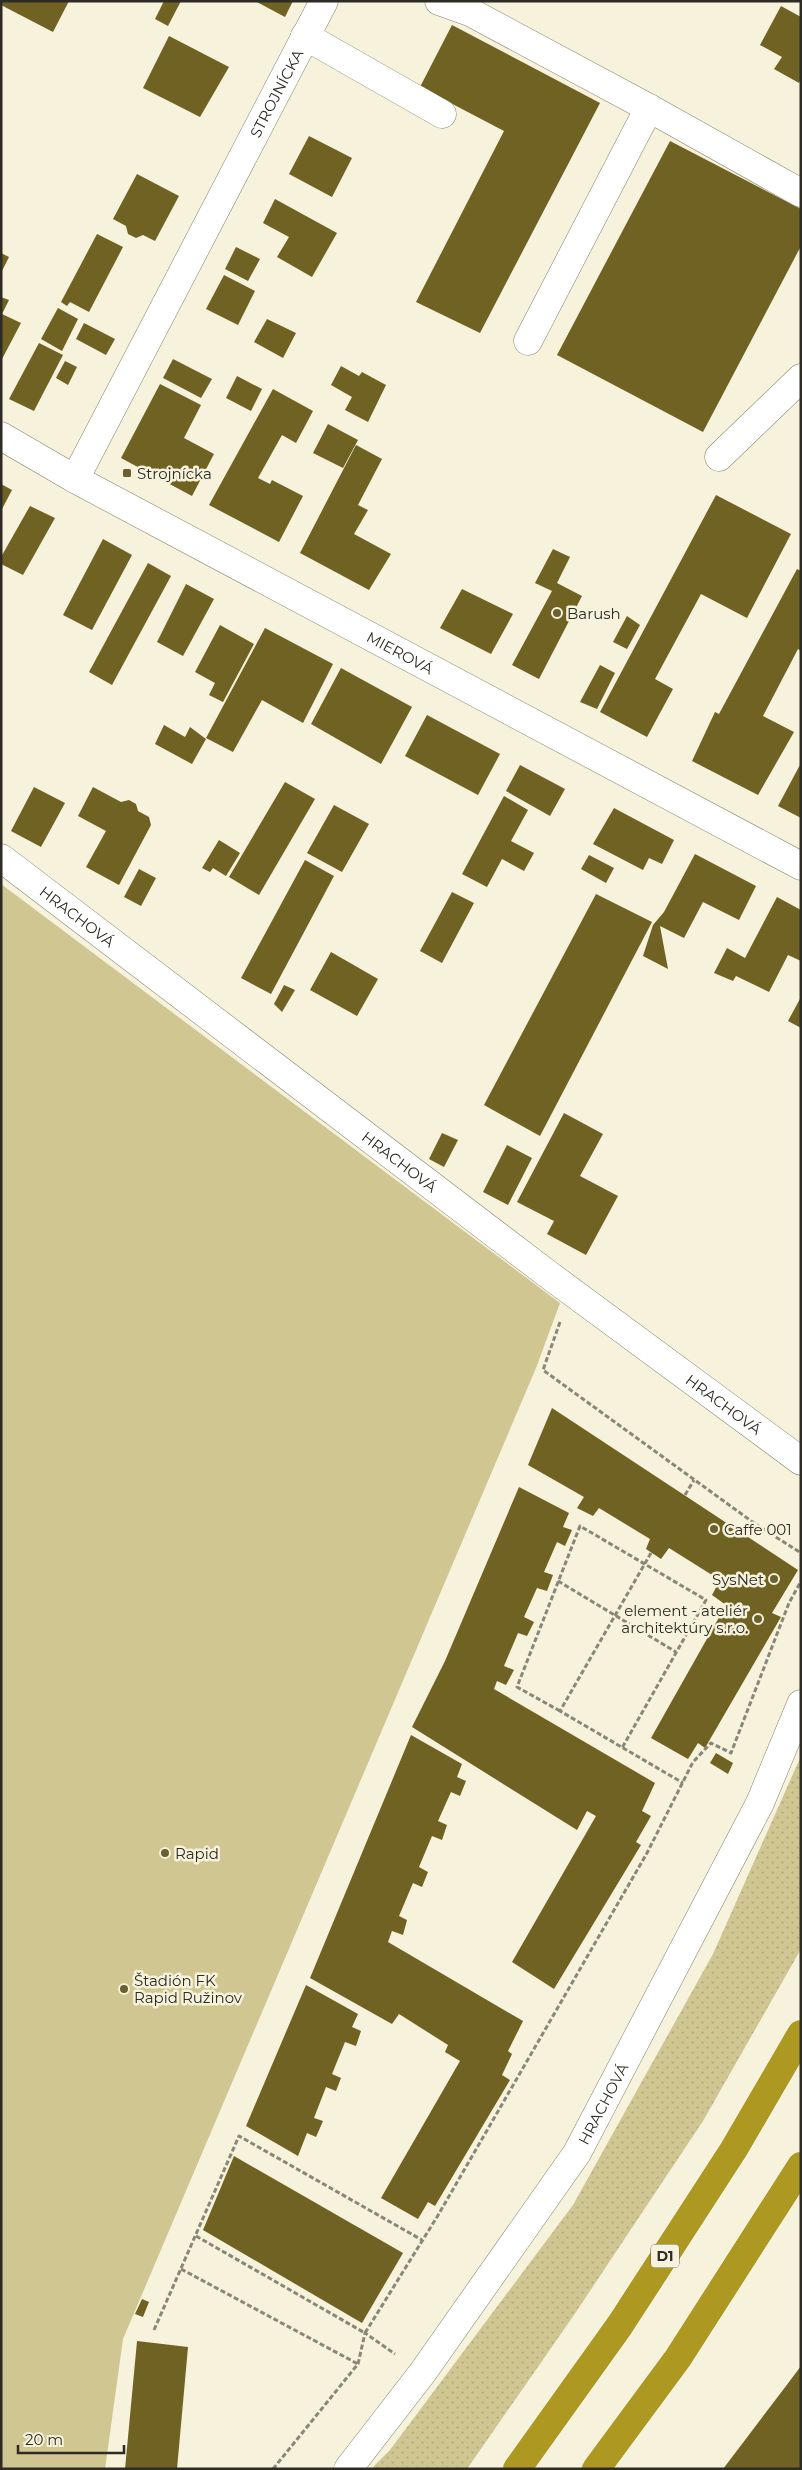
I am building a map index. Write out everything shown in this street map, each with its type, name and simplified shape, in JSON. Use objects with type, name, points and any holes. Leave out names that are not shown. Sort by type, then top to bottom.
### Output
[{"type":"highway","name":"D1","points":[[517,2469],[626,2317],[734,2149],[801,2034]]},
{"type":"highway","points":[[596,2469],[678,2358],[801,2166]]},
{"type":"street","name":"STROJNÍCKA","points":[[75,479],[324,1]]},
{"type":"street","points":[[439,1],[470,12],[649,108],[801,193]]},
{"type":"street","points":[[305,36],[442,114]]},
{"type":"street","points":[[528,340],[649,108]]},
{"type":"street","points":[[719,457],[801,378]]},
{"type":"street","name":"MIEROVÁ","points":[[1,436],[75,479],[801,866]]},
{"type":"street","name":"HRACHOVÁ","points":[[1,858],[571,1291],[801,1461]]},
{"type":"street","name":"HRACHOVÁ","points":[[348,2469],[423,2372],[577,2153],[760,1803],[801,1704]]},
{"type":"path","points":[[571,1291],[543,1370],[754,1523],[801,1553]]},
{"type":"path","points":[[685,1495],[694,1480]]},
{"type":"path","points":[[622,1748],[706,1600],[580,1526],[517,1687],[560,1711],[622,1748],[683,1783]]},
{"type":"path","points":[[560,1711],[652,1553]]},
{"type":"path","points":[[558,1581],[676,1652]]},
{"type":"path","points":[[273,2469],[358,2364],[365,2333],[422,2240],[647,1853],[693,1762],[711,1743],[731,1753],[789,1604],[801,1581]]},
{"type":"path","points":[[154,2330],[238,2136],[422,2240]]},
{"type":"path","points":[[196,2236],[365,2333]]},
{"type":"path","points":[[180,2269],[358,2364]]},
{"type":"shaded area","name":"Rapid","points":[[1,884],[560,1303],[536,1368],[123,2339],[105,2469],[1,2469]]},
{"type":"shaded area","points":[[801,1756],[801,1949],[703,2121],[574,2315],[467,2469],[375,2469],[373,2467],[390,2450],[573,2205],[713,1954]]},
{"type":"building","points":[[1,1],[69,1],[53,32],[1,5]]},
{"type":"building","points":[[164,1],[181,1],[168,26],[155,19]]},
{"type":"building","points":[[255,1],[293,1],[285,17]]},
{"type":"building","points":[[781,6],[801,17],[801,79],[799,83],[774,69],[782,57],[760,45]]},
{"type":"building","points":[[452,25],[600,103],[480,333],[416,302],[504,131],[420,87]]},
{"type":"building","points":[[169,36],[229,67],[200,117],[143,88]]},
{"type":"building","points":[[309,136],[352,158],[332,197],[289,174]]},
{"type":"building","points":[[670,141],[801,209],[801,246],[703,432],[557,355]]},
{"type":"building","points":[[137,174],[179,196],[155,241],[143,235],[136,238],[128,234],[126,226],[113,219]]},
{"type":"building","points":[[275,199],[337,233],[312,277],[277,257],[289,237],[263,223]]},
{"type":"building","points":[[97,234],[123,247],[89,312],[70,302],[67,306],[61,302]]},
{"type":"building","points":[[236,247],[260,259],[248,281],[225,269]]},
{"type":"building","points":[[1,253],[9,257],[1,273]]},
{"type":"building","points":[[224,275],[255,291],[238,325],[206,309]]},
{"type":"building","points":[[1,297],[9,300],[2,314],[21,323],[1,361]]},
{"type":"building","points":[[58,308],[78,319],[62,351],[41,339]]},
{"type":"building","points":[[267,319],[296,333],[283,358],[254,342]]},
{"type":"building","points":[[84,323],[115,339],[106,355],[76,339]]},
{"type":"building","points":[[39,343],[63,355],[34,411],[9,399]]},
{"type":"building","points":[[173,359],[212,379],[201,398],[163,378]]},
{"type":"building","points":[[65,361],[77,367],[68,385],[56,378]]},
{"type":"building","points":[[341,366],[359,376],[362,372],[386,385],[368,422],[345,410],[352,397],[331,385]]},
{"type":"building","points":[[237,376],[262,389],[251,411],[226,398]]},
{"type":"building","points":[[160,384],[201,405],[184,438],[214,454],[192,496],[121,458]]},
{"type":"building","points":[[273,389],[313,411],[296,443],[282,435],[258,478],[270,484],[272,480],[303,496],[279,542],[209,505]]},
{"type":"building","points":[[328,424],[358,440],[343,468],[313,453]]},
{"type":"building","points":[[356,445],[382,459],[358,505],[368,510],[354,534],[391,554],[369,590],[300,553]]},
{"type":"building","points":[[1,484],[12,490],[1,511]]},
{"type":"building","points":[[716,495],[791,534],[747,618],[701,594],[655,679],[673,689],[647,737],[600,712]]},
{"type":"building","points":[[30,506],[55,518],[23,575],[1,564],[1,557]]},
{"type":"building","points":[[103,539],[132,555],[92,630],[63,615]]},
{"type":"building","points":[[553,549],[570,557],[557,583],[582,596],[539,679],[512,665],[552,591],[535,583]]},
{"type":"building","points":[[148,563],[171,576],[112,685],[89,672]]},
{"type":"building","points":[[797,569],[801,571],[801,651],[798,649],[763,716],[794,732],[758,795],[692,761],[715,712],[719,714]]},
{"type":"building","points":[[186,584],[214,599],[183,656],[157,642]]},
{"type":"building","points":[[462,589],[513,614],[491,654],[440,628]]},
{"type":"building","points":[[627,616],[640,625],[627,649],[613,642]]},
{"type":"building","points":[[220,625],[254,644],[223,702],[209,695],[215,683],[195,672]]},
{"type":"building","points":[[265,628],[333,664],[303,723],[262,700],[233,752],[206,738]]},
{"type":"building","points":[[600,665],[615,673],[597,709],[580,702]]},
{"type":"building","points":[[341,668],[412,707],[381,764],[311,724]]},
{"type":"building","points":[[427,715],[500,754],[478,795],[405,756]]},
{"type":"building","points":[[164,725],[185,737],[190,727],[206,739],[192,764],[155,744]]},
{"type":"building","points":[[801,763],[801,818],[778,806]]},
{"type":"building","points":[[520,765],[565,789],[550,816],[506,791]]},
{"type":"building","points":[[285,782],[315,799],[259,895],[229,877]]},
{"type":"building","points":[[34,787],[65,803],[41,847],[11,831]]},
{"type":"building","points":[[93,787],[121,802],[129,800],[136,804],[138,811],[149,817],[151,825],[119,885],[86,867],[106,831],[78,816]]},
{"type":"building","points":[[504,796],[528,810],[511,841],[534,853],[524,871],[502,859],[487,887],[462,874]]},
{"type":"building","points":[[334,805],[369,824],[342,872],[307,853]]},
{"type":"building","points":[[614,808],[674,840],[662,864],[649,858],[643,870],[593,844]]},
{"type":"building","points":[[219,840],[240,853],[226,876],[213,868],[210,872],[202,868]]},
{"type":"building","points":[[695,854],[756,886],[739,920],[703,902],[684,938],[660,926],[668,969],[643,956],[653,925],[664,912]]},
{"type":"building","points":[[589,855],[614,868],[606,883],[581,869]]},
{"type":"building","points":[[305,860],[334,876],[271,994],[241,978]]},
{"type":"building","points":[[139,869],[156,878],[141,906],[124,897]]},
{"type":"building","points":[[452,892],[474,903],[442,963],[420,951]]},
{"type":"building","points":[[596,894],[652,922],[540,1136],[484,1105]]},
{"type":"building","points":[[777,897],[801,910],[801,961],[788,955],[769,992],[736,976],[733,981],[714,973],[727,948],[745,958]]},
{"type":"building","points":[[331,952],[378,979],[357,1016],[310,990]]},
{"type":"building","points":[[284,985],[295,990],[282,1012],[274,1004]]},
{"type":"building","points":[[801,997],[801,1028],[788,1021]]},
{"type":"building","points":[[564,1113],[603,1134],[580,1176],[618,1196],[586,1255],[547,1234],[554,1221],[517,1202]]},
{"type":"building","points":[[442,1133],[458,1140],[444,1167],[429,1159]]},
{"type":"building","points":[[507,1145],[532,1158],[508,1205],[483,1192]]},
{"type":"building","points":[[552,1408],[798,1570],[772,1613],[781,1617],[705,1748],[698,1743],[688,1759],[651,1738],[726,1605],[712,1595],[720,1580],[669,1548],[661,1559],[646,1549],[650,1539],[599,1508],[593,1516],[577,1508],[584,1497],[528,1465]]},
{"type":"building","points":[[519,1487],[569,1513],[563,1527],[572,1530],[565,1546],[557,1542],[544,1572],[553,1575],[547,1591],[537,1588],[524,1617],[534,1622],[527,1636],[518,1633],[504,1666],[514,1670],[506,1685],[497,1681],[494,1689],[655,1783],[642,1811],[651,1816],[636,1842],[641,1845],[554,1989],[512,1962],[596,1816],[587,1811],[577,1830],[412,1727],[445,1661]]},
{"type":"building","points":[[411,1735],[462,1764],[457,1777],[466,1781],[460,1796],[451,1792],[438,1821],[447,1825],[442,1840],[432,1836],[419,1867],[428,1872],[422,1887],[413,1883],[399,1916],[407,1920],[403,1935],[392,1931],[388,1942],[523,2021],[508,2051],[512,2054],[502,2075],[510,2080],[435,2206],[428,2202],[418,2219],[381,2198],[460,2061],[445,2052],[448,2045],[399,2014],[392,2024],[310,1978]]},
{"type":"building","points":[[716,1753],[733,1763],[728,1774],[710,1763]]},
{"type":"building","points":[[306,1985],[358,2014],[352,2027],[361,2031],[356,2046],[345,2042],[332,2074],[341,2078],[336,2091],[326,2087],[314,2118],[323,2121],[316,2137],[307,2133],[298,2156],[246,2126]]},
{"type":"building","points":[[234,2156],[403,2253],[362,2323],[203,2230]]},
{"type":"building","points":[[142,2299],[149,2302],[143,2317],[135,2314]]},
{"type":"building","points":[[137,2341],[188,2347],[177,2469],[125,2469]]},
{"type":"building","points":[[801,2366],[801,2469],[723,2469],[786,2386]]},
{"type":"place","name":"Strojnícka","points":[[127,473]]},
{"type":"place","name":"Barush","points":[[557,613]]},
{"type":"place","name":"Caffe 001","points":[[714,1529]]},
{"type":"place","name":"SysNet","points":[[774,1579]]},
{"type":"place","name":"element - ateliér architektúry s.r.o.","points":[[758,1619]]},
{"type":"place","name":"Rapid","points":[[165,1853]]},
{"type":"place","name":"Štadión FK Rapid Ružinov","points":[[124,1989]]}]
